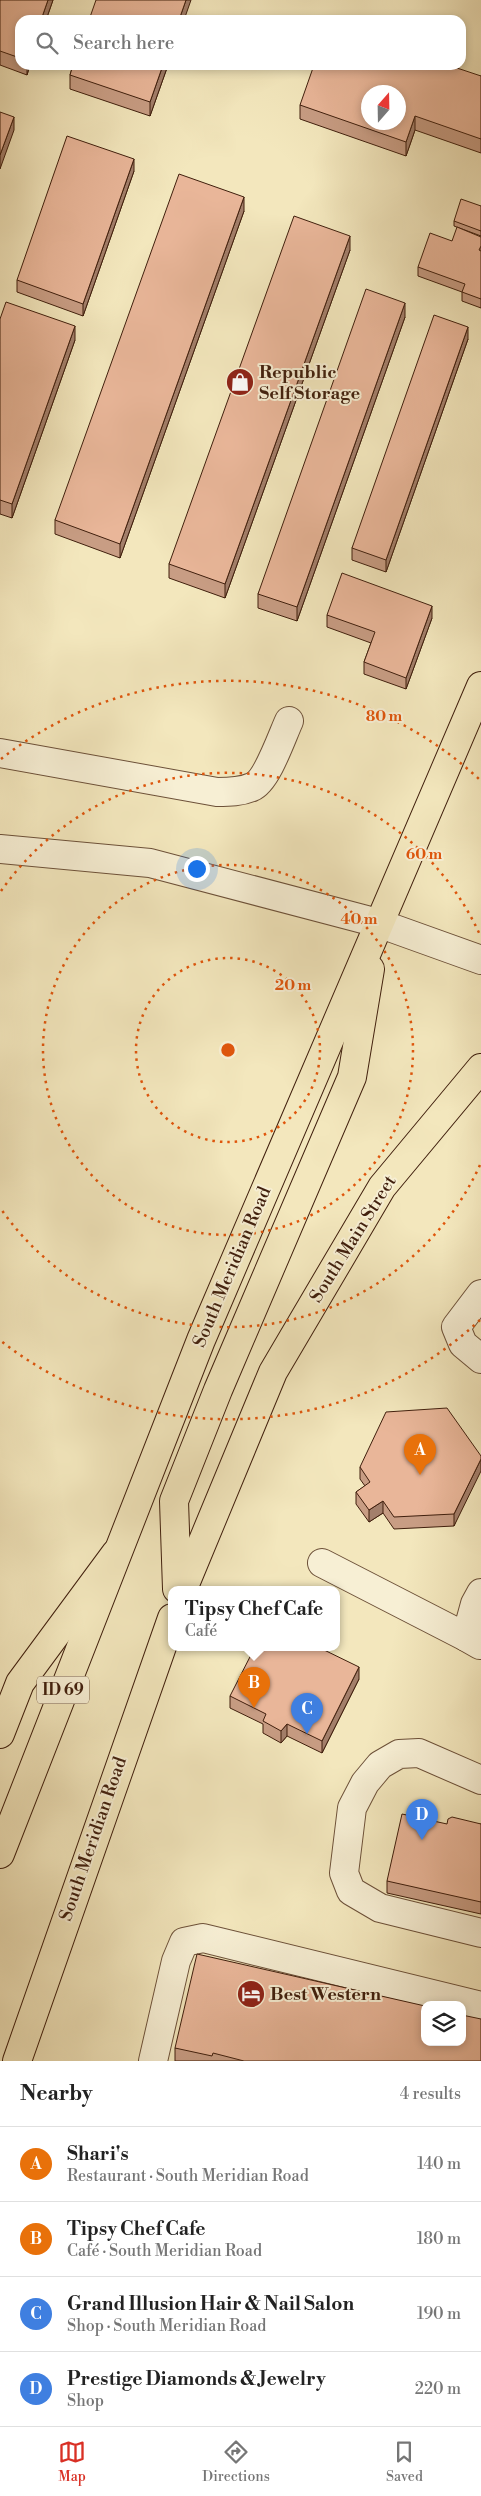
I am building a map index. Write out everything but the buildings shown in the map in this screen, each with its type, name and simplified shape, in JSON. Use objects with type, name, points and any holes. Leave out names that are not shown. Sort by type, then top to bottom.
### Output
[{"type":"main road","name":"South Meridian Road","points":[[0,1854],[116,1553],[201,1340],[481,686]]},
{"type":"main road","points":[[177,1586],[174,1500],[218,1390],[352,1077],[378,923]]},
{"type":"main road","name":"South Main Street","points":[[184,1586],[273,1372],[382,1187],[481,1068]]},
{"type":"main road","points":[[0,1734],[20,1683],[116,1553]]},
{"type":"main road","name":"South Meridian Road","points":[[17,2061],[168,1629]]},
{"type":"street","points":[[0,753],[217,792],[238,791],[254,787],[262,779],[290,721]]},
{"type":"street","points":[[0,849],[150,862],[378,923],[481,960]]},
{"type":"street","points":[[481,1294],[456,1327],[463,1344],[481,1359]]},
{"type":"street","points":[[322,1563],[474,1641],[475,1604],[481,1593]]},
{"type":"street","points":[[481,1780],[419,1753],[399,1754],[380,1766],[365,1783],[352,1808],[344,1873],[351,1891],[380,1908],[481,1933]]},
{"type":"street","points":[[153,2061],[176,1961],[184,1942],[203,1938],[481,2006]]},
{"type":"place","name":"Republic Self Storage","points":[[240,382]]},
{"type":"place","name":"Shari's","points":[[420,1475]]},
{"type":"place","name":"Tipsy Chef Cafe","points":[[254,1708]]},
{"type":"place","name":"Grand Illusion Hair & Nail Salon","points":[[307,1734]]},
{"type":"place","name":"Prestige Diamonds & Jewelry","points":[[422,1840]]},
{"type":"place","name":"Best Western","points":[[251,1994]]}]
